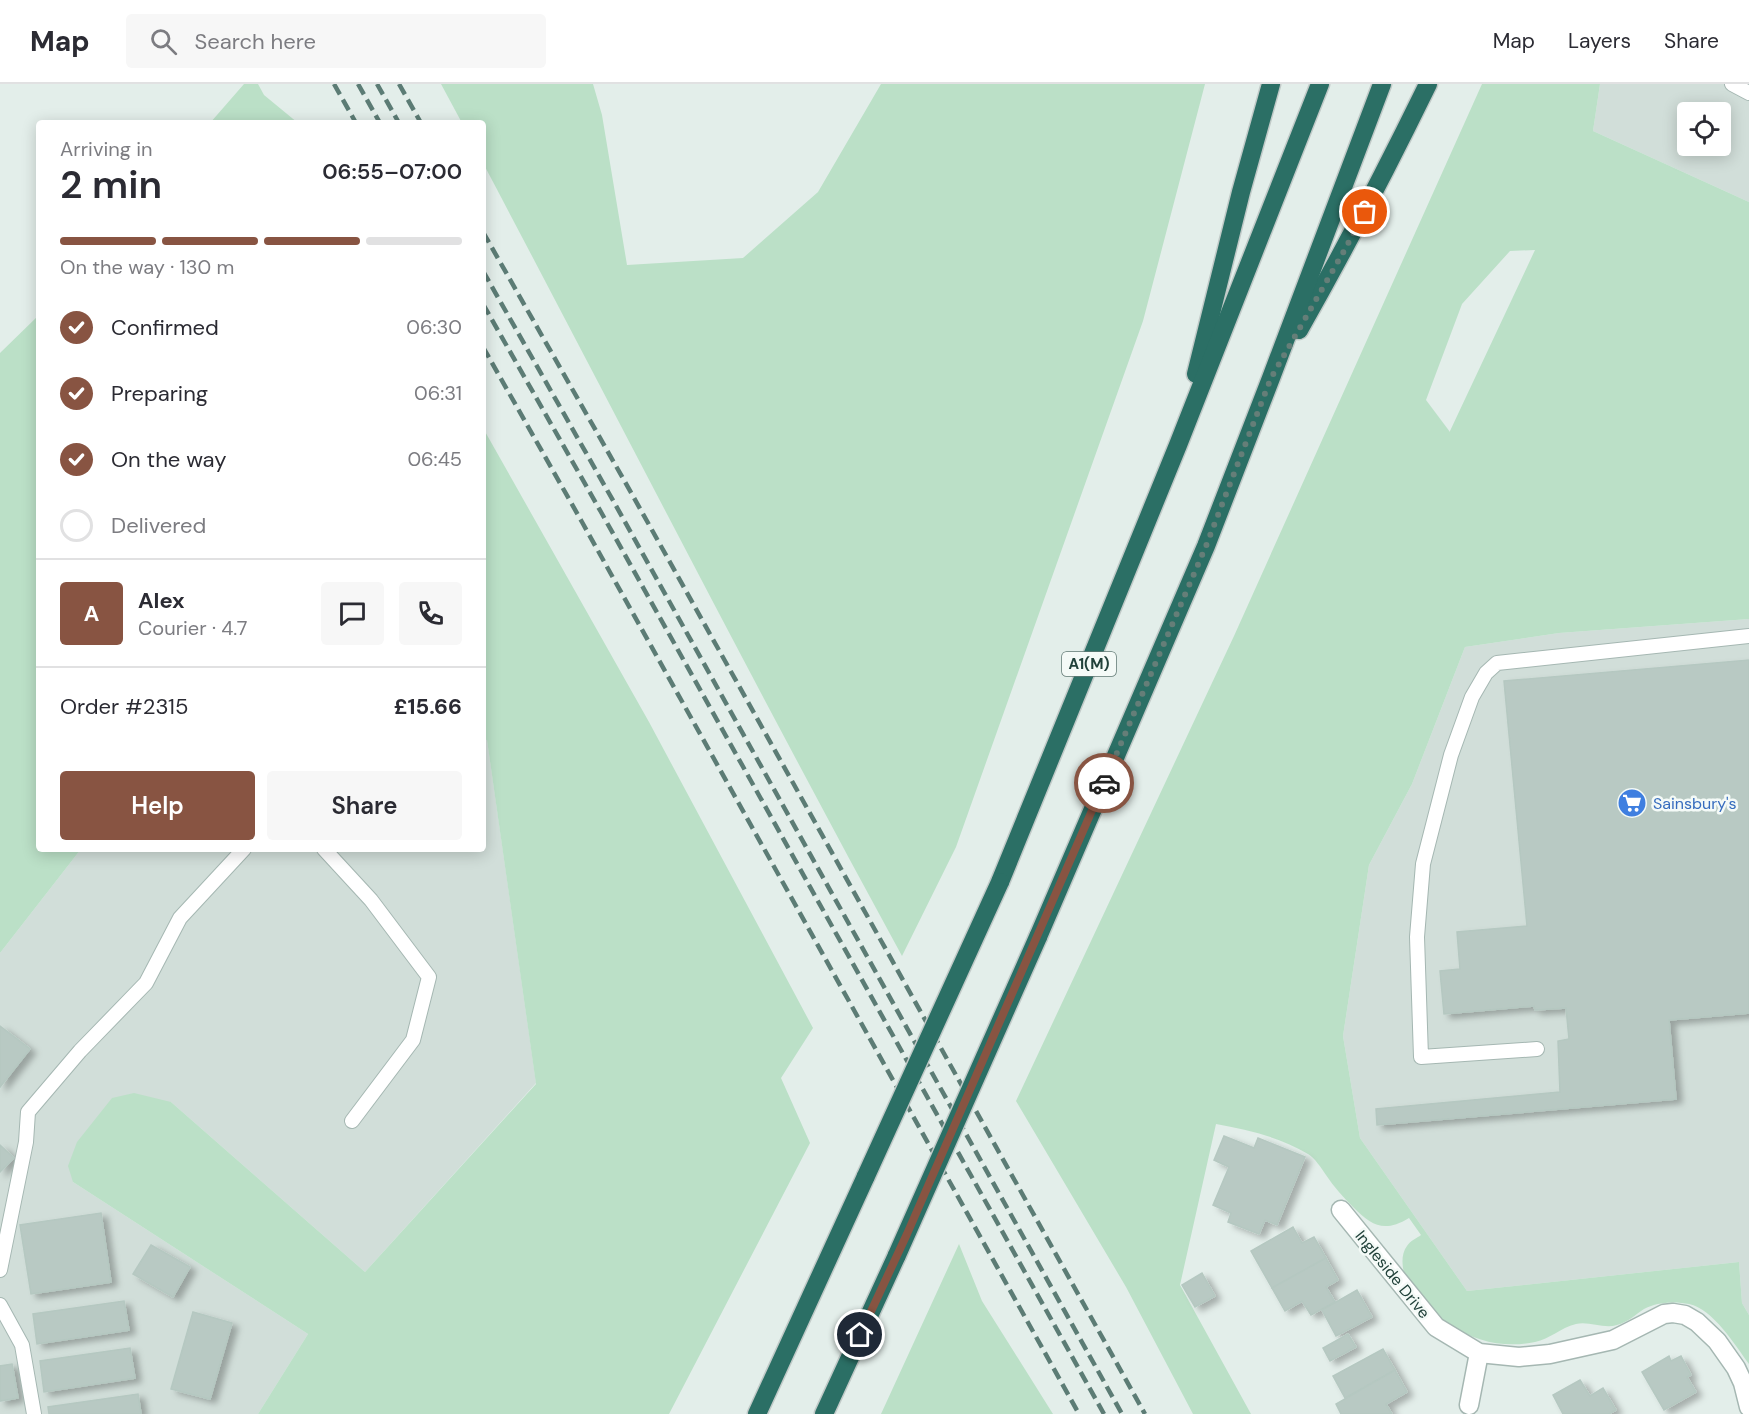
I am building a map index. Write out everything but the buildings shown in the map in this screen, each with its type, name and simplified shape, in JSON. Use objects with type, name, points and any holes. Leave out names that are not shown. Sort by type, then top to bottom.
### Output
[{"type":"highway","points":[[1178,445],[1270,84]]},
{"type":"highway","name":"A1(M)","points":[[757,1414],[1000,882],[1178,445],[1320,84]]},
{"type":"highway","points":[[824,1414],[1038,937],[1206,546],[1382,84]]},
{"type":"highway","points":[[1271,378],[1344,251],[1428,84]]},
{"type":"street","name":"Ingleside Drive","points":[[1341,1210],[1436,1327],[1479,1353],[1520,1357],[1550,1354],[1613,1340],[1664,1314],[1673,1313],[1697,1322],[1717,1341],[1736,1368],[1743,1383],[1749,1407]]},
{"type":"street","points":[[1469,1405],[1479,1353]]},
{"type":"lane","points":[[1732,84],[1749,93]]},
{"type":"lane","points":[[1537,1049],[1421,1057],[1417,937],[1423,864],[1452,755],[1472,697],[1486,673],[1497,663],[1749,636]]},
{"type":"lane","points":[[0,1270],[26,1142],[28,1112],[80,1052],[146,983],[180,918],[241,852]]},
{"type":"lane","points":[[327,852],[371,900],[429,977],[413,1040],[352,1121]]},
{"type":"lane","points":[[0,1305],[22,1345],[34,1414]]},
{"type":"shaded area","points":[[1600,84],[1749,84],[1749,202],[1593,131]]},
{"type":"shaded area","points":[[1749,619],[1749,1315],[1742,1303],[1739,1262],[1467,1291],[1360,1138],[1343,1036],[1369,865],[1412,784],[1465,647],[1559,633]]},
{"type":"shaded area","points":[[487,739],[536,1083],[365,1272],[171,1102],[73,1182],[308,1334],[258,1414],[0,1414],[0,953],[79,852],[486,852]]},
{"type":"green space","points":[[244,84],[258,84],[264,95],[294,120],[213,120]]},
{"type":"green space","points":[[441,84],[593,84],[602,115],[627,265],[743,258],[818,192],[881,84],[1205,84],[1143,321],[956,847],[902,956],[743,660],[486,169],[486,120],[460,120]]},
{"type":"green space","points":[[1482,84],[1600,84],[1593,131],[1749,202],[1749,619],[1559,633],[1465,647],[1412,784],[1369,865],[1343,1036],[1360,1138],[1467,1291],[1739,1262],[1742,1303],[1749,1315],[1749,1364],[1715,1320],[1698,1307],[1684,1303],[1654,1305],[1625,1322],[1612,1326],[1576,1324],[1535,1342],[1497,1343],[1462,1332],[1431,1310],[1407,1281],[1403,1268],[1403,1254],[1408,1244],[1421,1235],[1409,1218],[1400,1223],[1385,1226],[1372,1223],[1360,1214],[1332,1184],[1308,1154],[1275,1139],[1216,1124],[1180,1285],[1251,1414],[1193,1414],[1126,1287],[1016,1101],[1234,636]],"holes":[[[1535,250],[1450,432],[1426,400],[1462,304],[1510,251]]]},
{"type":"green space","points":[[36,318],[36,852],[79,852],[0,953],[0,353]]},
{"type":"green space","points":[[486,433],[649,722],[813,1028],[781,1078],[810,1143],[669,1414],[258,1414],[308,1334],[73,1182],[68,1166],[77,1142],[112,1098],[134,1093],[171,1102],[365,1272],[536,1084],[487,740]]},
{"type":"green space","points":[[959,1244],[982,1301],[1053,1414],[881,1414]]},
{"type":"railway","points":[[334,84],[354,120]]},
{"type":"railway","points":[[358,84],[378,120]]},
{"type":"railway","points":[[377,84],[397,120]]},
{"type":"railway","points":[[399,84],[419,120]]},
{"type":"railway","points":[[486,237],[633,496],[1145,1414]]},
{"type":"railway","points":[[486,276],[1122,1414]]},
{"type":"railway","points":[[486,309],[1104,1414]]},
{"type":"railway","points":[[486,352],[1079,1414]]},
{"type":"way so far","points":[[1104,783],[1206,546],[1271,378],[1365,212]]},
{"type":"place","name":"Sainsbury's","points":[[1632,803]]},
{"type":"route","points":[[860,1335],[907,1234],[1104,783]]}]
